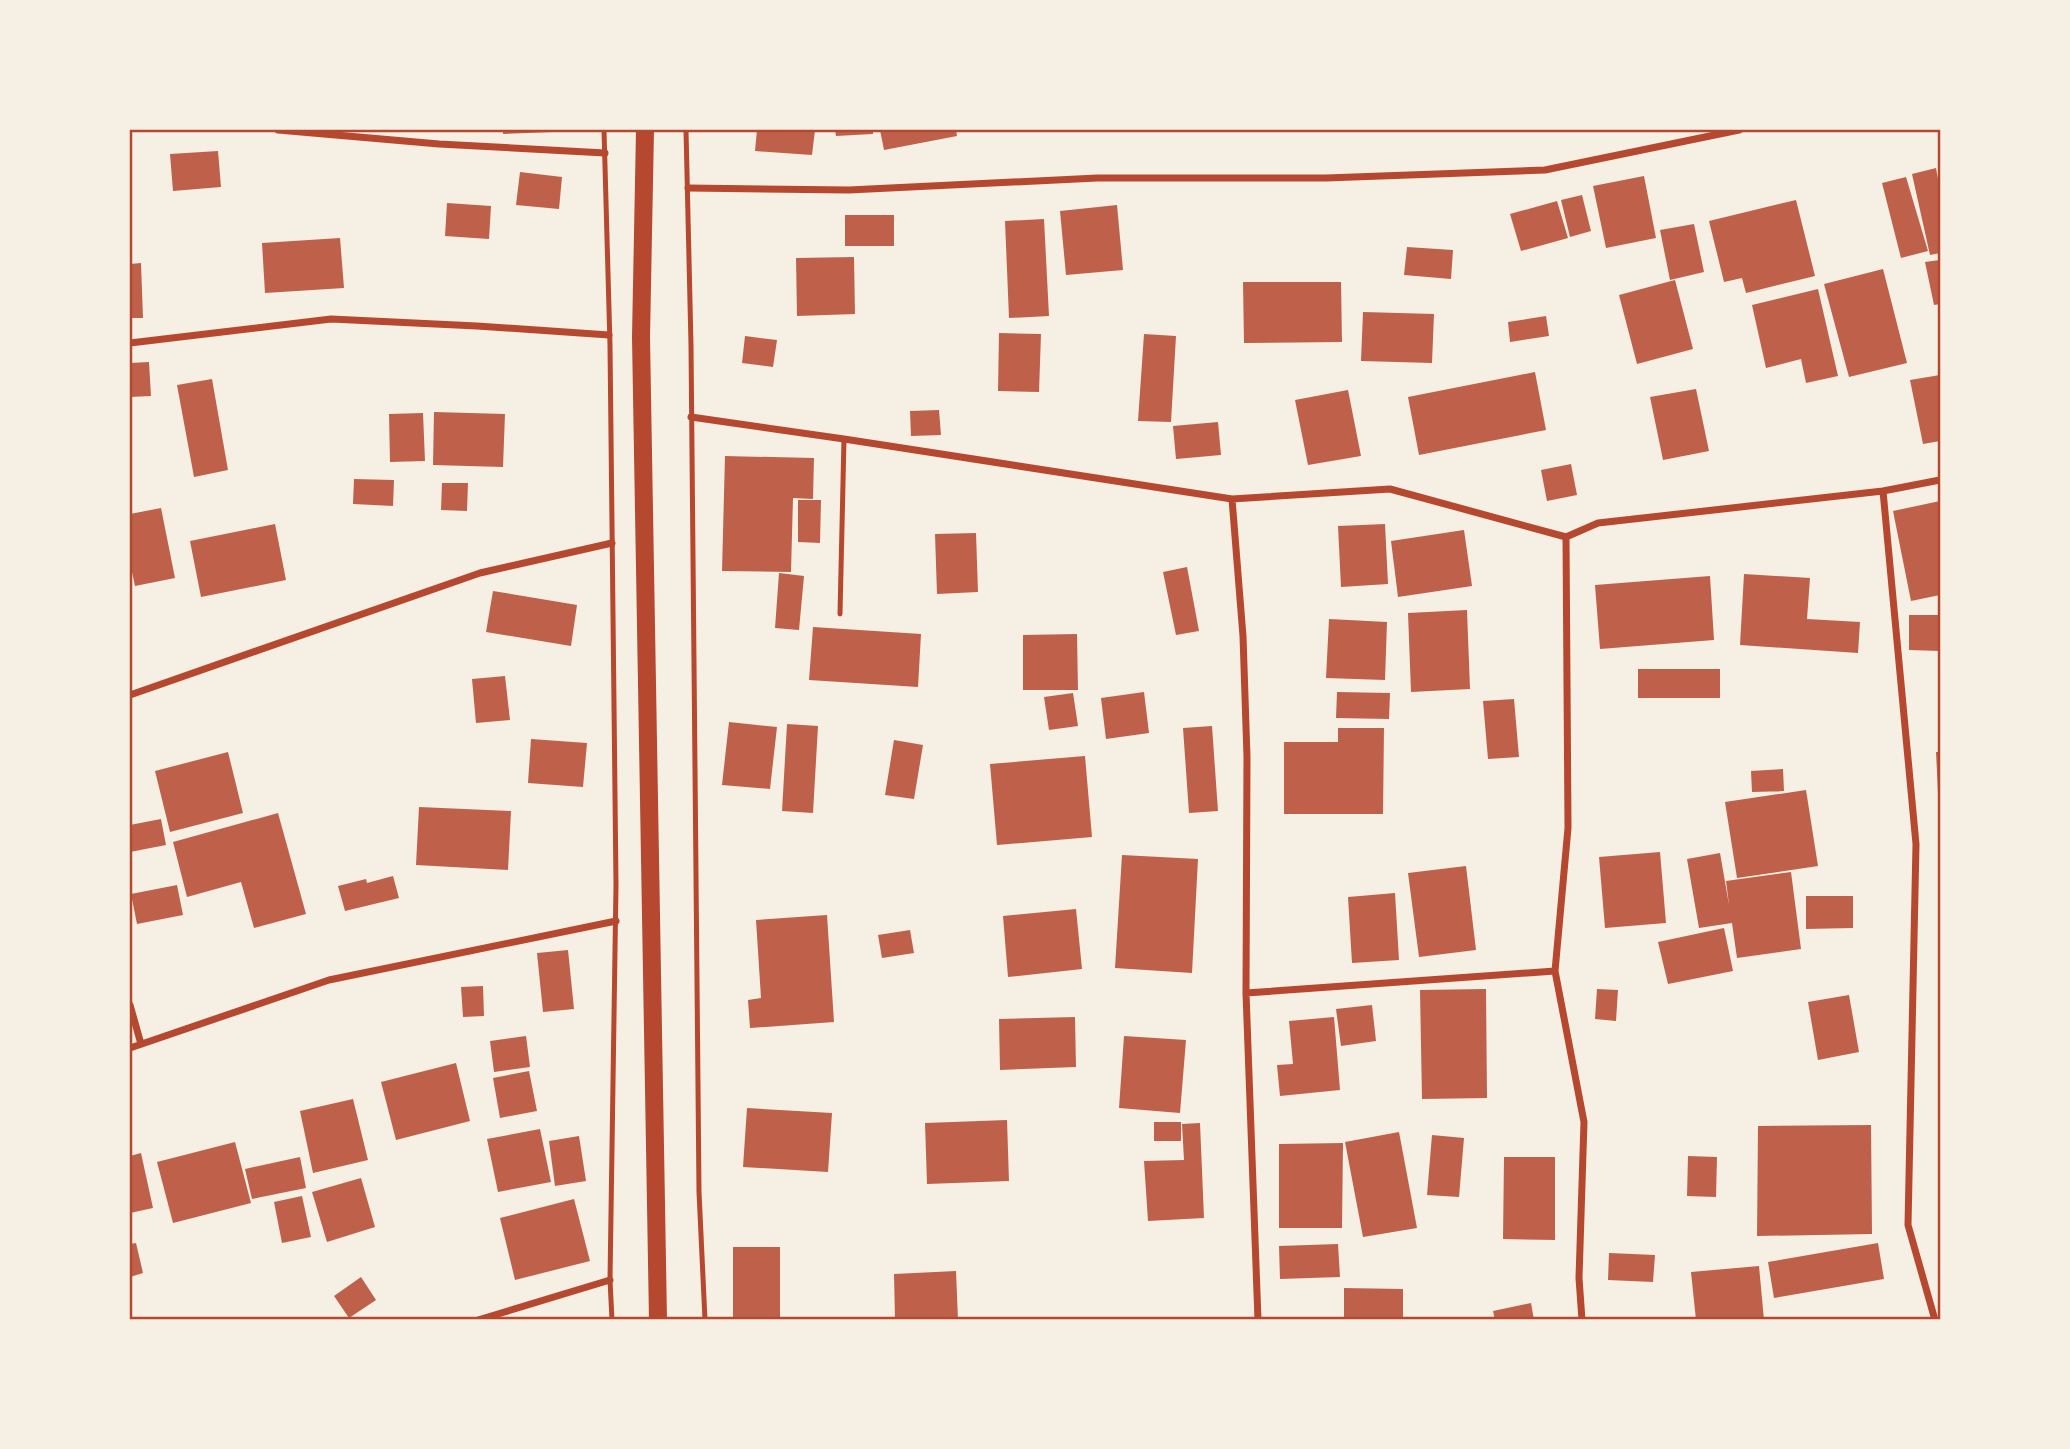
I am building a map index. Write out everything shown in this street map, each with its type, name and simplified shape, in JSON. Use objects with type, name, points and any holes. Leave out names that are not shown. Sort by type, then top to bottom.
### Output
[{"type":"main road","points":[[645,130],[641,337],[658,1320]]},
{"type":"street","points":[[278,130],[439,144],[605,153]]},
{"type":"street","points":[[688,188],[849,190],[1097,178],[1326,178],[1545,170],[1739,130]]},
{"type":"street","points":[[130,343],[331,319],[609,335]]},
{"type":"street","points":[[691,417],[1232,499],[1390,489],[1566,537],[1598,523],[1883,491],[1941,480]]},
{"type":"street","points":[[1883,491],[1916,844],[1908,1226],[1935,1320]]},
{"type":"street","points":[[1232,499],[1243,636],[1246,993],[1258,1320]]},
{"type":"street","points":[[1566,537],[1568,828],[1555,971],[1584,1122],[1579,1278],[1583,1320]]},
{"type":"street","points":[[130,695],[480,573],[612,543]]},
{"type":"street","points":[[130,1048],[329,980],[615,921]]},
{"type":"street","points":[[1246,993],[1555,971]]},
{"type":"street","points":[[130,1005],[141,1044]]},
{"type":"street","points":[[478,1320],[610,1280]]},
{"type":"lane","points":[[604,130],[612,543],[615,921],[610,1280],[612,1320]]},
{"type":"lane","points":[[686,130],[699,1192],[705,1320]]},
{"type":"lane","points":[[840,614],[844,439]]},
{"type":"building","points":[[503,130],[552,130],[552,132],[503,134]]},
{"type":"building","points":[[757,130],[815,130],[812,155],[755,151]]},
{"type":"building","points":[[835,130],[873,130],[873,134],[836,136]]},
{"type":"building","points":[[880,130],[956,130],[957,136],[884,150]]},
{"type":"building","points":[[218,151],[221,187],[173,191],[170,154]]},
{"type":"building","points":[[1936,168],[1940,190],[1940,253],[1930,255],[1912,174]]},
{"type":"building","points":[[520,172],[562,177],[559,209],[516,205]]},
{"type":"building","points":[[1644,176],[1656,238],[1606,248],[1593,186]]},
{"type":"building","points":[[1906,177],[1928,251],[1901,258],[1882,183]]},
{"type":"building","points":[[1582,195],[1591,231],[1570,237],[1561,200]]},
{"type":"building","points":[[1796,200],[1815,276],[1746,293],[1742,278],[1724,282],[1709,221]]},
{"type":"building","points":[[1557,201],[1568,238],[1521,251],[1510,214]]},
{"type":"building","points":[[447,203],[491,206],[489,239],[445,236]]},
{"type":"building","points":[[1117,205],[1123,270],[1066,275],[1060,211]]},
{"type":"building","points":[[845,215],[894,215],[894,246],[845,246]]},
{"type":"building","points":[[1044,219],[1049,316],[1009,318],[1005,221]]},
{"type":"building","points":[[1694,224],[1704,272],[1670,280],[1660,230]]},
{"type":"building","points":[[340,238],[344,288],[265,293],[262,243]]},
{"type":"building","points":[[1407,247],[1453,250],[1451,279],[1404,275]]},
{"type":"building","points":[[854,257],[855,314],[797,316],[796,258]]},
{"type":"building","points":[[1940,260],[1940,304],[1934,305],[1925,262]]},
{"type":"building","points":[[141,263],[143,318],[130,318],[130,264]]},
{"type":"building","points":[[1883,269],[1907,363],[1849,377],[1824,284]]},
{"type":"building","points":[[1675,280],[1693,349],[1637,364],[1619,295]]},
{"type":"building","points":[[1243,282],[1341,282],[1342,342],[1244,343]]},
{"type":"building","points":[[1818,289],[1838,376],[1806,383],[1801,359],[1766,368],[1752,305]]},
{"type":"building","points":[[1363,312],[1434,314],[1432,363],[1361,361]]},
{"type":"building","points":[[1546,316],[1549,336],[1510,342],[1508,322]]},
{"type":"building","points":[[999,333],[1041,334],[1039,392],[998,391]]},
{"type":"building","points":[[1144,334],[1176,336],[1171,422],[1138,421]]},
{"type":"building","points":[[745,336],[777,340],[773,367],[742,363]]},
{"type":"building","points":[[149,362],[151,396],[130,397],[130,363]]},
{"type":"building","points":[[1535,372],[1546,430],[1419,455],[1408,397]]},
{"type":"building","points":[[1940,375],[1940,441],[1923,444],[1910,380]]},
{"type":"building","points":[[212,379],[228,470],[194,477],[177,385]]},
{"type":"building","points":[[1696,389],[1709,451],[1663,460],[1650,397]]},
{"type":"building","points":[[1348,390],[1361,456],[1308,465],[1295,400]]},
{"type":"building","points":[[939,410],[941,435],[911,436],[910,411]]},
{"type":"building","points":[[434,412],[505,414],[503,467],[433,465]]},
{"type":"building","points":[[423,413],[425,461],[390,462],[389,414]]},
{"type":"building","points":[[1218,422],[1221,455],[1176,459],[1173,426]]},
{"type":"building","points":[[725,456],[814,458],[813,499],[793,498],[791,572],[722,571]]},
{"type":"building","points":[[1571,464],[1577,495],[1547,501],[1541,470]]},
{"type":"building","points":[[354,479],[394,480],[393,506],[353,504]]},
{"type":"building","points":[[442,483],[468,483],[467,511],[441,510]]},
{"type":"building","points":[[798,500],[821,500],[820,543],[798,542]]},
{"type":"building","points":[[1940,501],[1940,595],[1911,601],[1893,511]]},
{"type":"building","points":[[161,508],[175,578],[135,586],[130,572],[130,514]]},
{"type":"building","points":[[275,524],[286,580],[201,597],[190,541]]},
{"type":"building","points":[[1385,524],[1388,584],[1341,587],[1338,526]]},
{"type":"building","points":[[1464,530],[1472,586],[1398,597],[1391,541]]},
{"type":"building","points":[[976,533],[978,592],[937,594],[935,534]]},
{"type":"building","points":[[1187,567],[1199,631],[1176,635],[1163,572]]},
{"type":"building","points":[[779,573],[804,576],[799,630],[775,628]]},
{"type":"building","points":[[1744,574],[1810,578],[1807,619],[1860,622],[1858,653],[1740,645]]},
{"type":"building","points":[[1710,576],[1714,640],[1600,649],[1595,585]]},
{"type":"building","points":[[493,591],[577,605],[571,646],[486,632]]},
{"type":"building","points":[[1467,610],[1470,689],[1411,692],[1408,613]]},
{"type":"building","points":[[1909,615],[1940,615],[1940,651],[1909,650]]},
{"type":"building","points":[[1329,619],[1387,622],[1385,680],[1326,678]]},
{"type":"building","points":[[813,627],[921,634],[918,687],[809,680]]},
{"type":"building","points":[[1077,634],[1078,690],[1023,690],[1023,635]]},
{"type":"building","points":[[1638,669],[1720,669],[1720,698],[1638,698]]},
{"type":"building","points":[[505,676],[510,720],[476,723],[472,679]]},
{"type":"building","points":[[1144,692],[1149,733],[1106,739],[1101,698]]},
{"type":"building","points":[[1337,692],[1390,693],[1389,719],[1336,718]]},
{"type":"building","points":[[1073,693],[1078,726],[1049,730],[1044,697]]},
{"type":"building","points":[[1514,699],[1519,757],[1488,759],[1483,701]]},
{"type":"building","points":[[729,722],[777,727],[770,789],[722,785]]},
{"type":"building","points":[[787,724],[818,726],[813,813],[782,811]]},
{"type":"building","points":[[1212,726],[1218,811],[1189,813],[1183,728]]},
{"type":"building","points":[[1338,728],[1384,728],[1383,814],[1284,814],[1284,742],[1338,742]]},
{"type":"building","points":[[531,739],[587,743],[583,787],[528,783]]},
{"type":"building","points":[[894,740],[923,745],[914,799],[885,795]]},
{"type":"building","points":[[228,752],[243,813],[170,832],[155,771]]},
{"type":"building","points":[[1936,752],[1940,752],[1940,792],[1938,792]]},
{"type":"building","points":[[1085,756],[1092,837],[997,845],[990,764]]},
{"type":"building","points":[[1783,769],[1784,791],[1752,792],[1751,771]]},
{"type":"building","points":[[1806,790],[1818,866],[1737,878],[1725,802]]},
{"type":"building","points":[[419,807],[511,811],[508,870],[416,865]]},
{"type":"building","points":[[278,813],[306,914],[254,928],[241,882],[187,897],[173,842]]},
{"type":"building","points":[[161,819],[166,845],[130,852],[130,825]]},
{"type":"building","points":[[1660,852],[1666,923],[1605,928],[1599,857]]},
{"type":"building","points":[[1720,853],[1729,905],[1726,881],[1791,872],[1801,949],[1737,958],[1732,923],[1699,928],[1687,859]]},
{"type":"building","points":[[1122,855],[1198,859],[1192,973],[1115,968]]},
{"type":"building","points":[[1466,866],[1476,950],[1419,957],[1408,873]]},
{"type":"building","points":[[393,876],[399,898],[345,911],[338,886],[366,879],[367,883]]},
{"type":"building","points":[[177,885],[183,915],[137,924],[131,894]]},
{"type":"building","points":[[1395,893],[1399,960],[1352,963],[1348,897]]},
{"type":"building","points":[[1806,896],[1853,896],[1853,928],[1806,929]]},
{"type":"building","points":[[1076,909],[1082,969],[1008,977],[1003,916]]},
{"type":"building","points":[[827,915],[834,1022],[750,1028],[748,1000],[761,998],[756,920]]},
{"type":"building","points":[[1724,928],[1733,971],[1668,984],[1658,942]]},
{"type":"building","points":[[910,930],[914,953],[882,958],[878,935]]},
{"type":"building","points":[[568,950],[574,1009],[543,1012],[537,953]]},
{"type":"building","points":[[483,986],[484,1016],[463,1017],[461,987]]},
{"type":"building","points":[[1486,989],[1487,1098],[1422,1099],[1420,990]]},
{"type":"building","points":[[1597,989],[1618,990],[1616,1021],[1595,1019]]},
{"type":"building","points":[[1849,995],[1859,1052],[1818,1060],[1808,1002]]},
{"type":"building","points":[[1372,1005],[1376,1041],[1341,1046],[1336,1009]]},
{"type":"building","points":[[1075,1017],[1076,1067],[1000,1070],[999,1019]]},
{"type":"building","points":[[1334,1017],[1340,1090],[1280,1096],[1277,1065],[1293,1064],[1289,1021]]},
{"type":"building","points":[[526,1036],[530,1067],[494,1072],[490,1041]]},
{"type":"building","points":[[1124,1036],[1186,1040],[1180,1113],[1119,1108]]},
{"type":"building","points":[[456,1063],[470,1121],[396,1140],[381,1082]]},
{"type":"building","points":[[529,1071],[537,1111],[500,1118],[493,1078]]},
{"type":"building","points":[[353,1099],[368,1160],[313,1173],[300,1111]]},
{"type":"building","points":[[747,1108],[832,1113],[828,1172],[743,1167]]},
{"type":"building","points":[[1007,1120],[1009,1181],[927,1184],[925,1123]]},
{"type":"building","points":[[1154,1122],[1181,1122],[1181,1141],[1154,1141]]},
{"type":"building","points":[[1200,1123],[1204,1218],[1148,1221],[1144,1161],[1184,1160],[1182,1124]]},
{"type":"building","points":[[1871,1125],[1872,1234],[1757,1236],[1758,1126]]},
{"type":"building","points":[[540,1129],[551,1182],[498,1192],[487,1139]]},
{"type":"building","points":[[1399,1132],[1417,1228],[1363,1237],[1345,1142]]},
{"type":"building","points":[[1432,1135],[1464,1138],[1459,1197],[1427,1195]]},
{"type":"building","points":[[579,1136],[586,1181],[555,1186],[549,1141]]},
{"type":"building","points":[[235,1142],[251,1203],[173,1223],[157,1162]]},
{"type":"building","points":[[1343,1143],[1342,1228],[1279,1228],[1279,1144]]},
{"type":"building","points":[[141,1153],[153,1208],[130,1213],[130,1156]]},
{"type":"building","points":[[1688,1156],[1717,1157],[1716,1197],[1687,1196]]},
{"type":"building","points":[[300,1157],[306,1188],[252,1199],[245,1169]]},
{"type":"building","points":[[1504,1157],[1555,1157],[1555,1240],[1503,1239]]},
{"type":"building","points":[[361,1178],[375,1227],[327,1242],[312,1192]]},
{"type":"building","points":[[302,1196],[311,1237],[282,1243],[274,1202]]},
{"type":"building","points":[[574,1199],[590,1261],[515,1280],[500,1218]]},
{"type":"building","points":[[136,1243],[143,1273],[130,1277],[130,1244]]},
{"type":"building","points":[[1878,1243],[1884,1279],[1774,1298],[1768,1262]]},
{"type":"building","points":[[1338,1244],[1340,1277],[1280,1279],[1279,1246]]},
{"type":"building","points":[[733,1247],[780,1247],[780,1320],[733,1320]]},
{"type":"building","points":[[1609,1253],[1655,1255],[1653,1282],[1608,1280]]},
{"type":"building","points":[[1759,1266],[1764,1320],[1696,1320],[1691,1272]]},
{"type":"building","points":[[956,1271],[958,1320],[895,1320],[894,1274]]},
{"type":"building","points":[[361,1277],[376,1300],[349,1318],[334,1296]]},
{"type":"building","points":[[1344,1288],[1403,1289],[1403,1320],[1344,1320]]},
{"type":"building","points":[[1531,1303],[1534,1320],[1495,1320],[1493,1311]]}]
